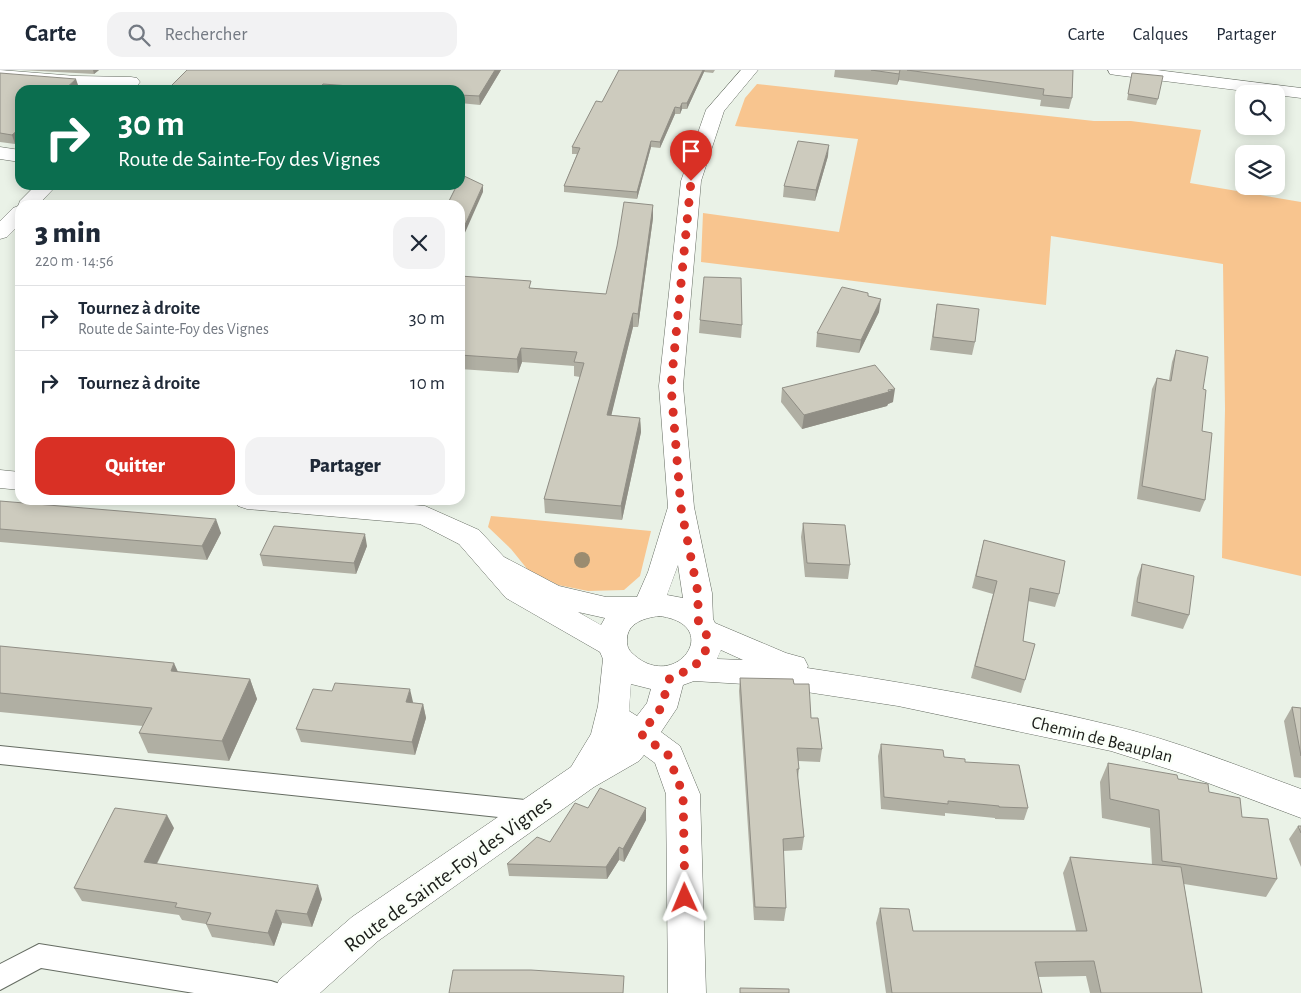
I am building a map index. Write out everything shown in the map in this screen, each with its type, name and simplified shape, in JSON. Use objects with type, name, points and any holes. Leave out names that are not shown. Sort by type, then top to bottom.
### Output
[{"type":"street","points":[[681,508],[662,572],[643,607],[620,619],[611,635],[615,652],[626,668],[647,677],[681,673],[705,654],[707,636],[702,626],[698,593],[681,508],[671,386],[691,181],[715,110],[750,70]]},
{"type":"street","points":[[1116,70],[1301,93]]},
{"type":"street","points":[[0,75],[76,81],[131,81]]},
{"type":"street","points":[[0,153],[15,155]]},
{"type":"street","points":[[32,200],[42,190]]},
{"type":"street","points":[[0,233],[15,217]]},
{"type":"street","points":[[0,479],[15,480]]},
{"type":"street","points":[[306,505],[425,515],[469,538],[516,591],[615,652]]},
{"type":"street","points":[[494,564],[550,595],[606,608],[659,605],[681,609],[702,626]]},
{"type":"street","name":"Chemin de Beauplan","points":[[702,626],[780,663],[898,694]]},
{"type":"street","name":"Route de Sainte-Foy des Vignes","points":[[582,777],[606,737],[614,706],[615,652]]},
{"type":"street","name":"Chemin de Beauplan","points":[[681,673],[761,673],[898,694],[1111,738],[1190,762],[1301,804]]},
{"type":"street","name":"Route de Sainte-Foy des Vignes","points":[[292,993],[365,929],[582,777],[628,752],[661,708],[681,673]]},
{"type":"street","points":[[611,716],[641,734],[668,755],[683,794],[686,993]]},
{"type":"lane","points":[[0,755],[534,811]]},
{"type":"lane","points":[[0,978],[39,956],[271,993]]},
{"type":"shaded area","points":[[757,84],[1094,121],[1131,121],[1201,130],[1190,183],[1235,191],[1235,195],[1260,195],[1301,202],[1301,576],[1222,558],[1225,409],[1223,264],[1051,236],[1046,305],[701,262],[703,213],[839,232],[858,139],[735,126],[745,98]]},
{"type":"shaded area","points":[[491,516],[651,531],[640,576],[624,590],[588,591],[558,585],[528,570],[511,549],[488,527]]},
{"type":"building","points":[[187,70],[495,70],[479,96],[465,95],[465,85],[172,85]]},
{"type":"building","points":[[619,70],[703,70],[687,103],[682,103],[680,108],[675,107],[660,142],[651,141],[637,192],[564,186],[580,148],[572,147],[596,101],[602,102]]},
{"type":"building","points":[[871,70],[900,70],[899,74]]},
{"type":"building","points":[[907,70],[1073,70],[1072,98],[1043,95],[1044,89]]},
{"type":"building","points":[[0,73],[76,79],[69,85],[15,85],[15,132],[12,135],[0,133]]},
{"type":"building","points":[[1132,73],[1163,76],[1158,99],[1128,94]]},
{"type":"building","points":[[798,141],[829,145],[816,190],[784,186]]},
{"type":"building","points":[[465,176],[483,185],[465,225],[465,200],[450,200],[454,190],[465,190]]},
{"type":"building","points":[[624,202],[653,205],[638,314],[633,313],[607,415],[640,418],[621,506],[544,499],[584,363],[574,362],[577,352],[521,348],[517,359],[465,355],[465,276],[531,281],[529,288],[606,294],[617,246]]},
{"type":"building","points":[[704,277],[741,278],[742,325],[700,320]]},
{"type":"building","points":[[842,287],[868,293],[868,296],[881,299],[861,340],[817,333]]},
{"type":"building","points":[[937,304],[979,309],[975,342],[933,337]]},
{"type":"building","points":[[1176,350],[1208,357],[1203,389],[1206,390],[1202,431],[1212,433],[1205,500],[1142,486],[1157,378],[1171,381]]},
{"type":"building","points":[[875,365],[895,389],[804,415],[782,388]]},
{"type":"building","points":[[0,501],[15,502],[15,505],[48,505],[216,519],[202,546],[0,529]]},
{"type":"building","points":[[803,523],[845,525],[850,565],[807,563]]},
{"type":"building","points":[[274,526],[365,534],[354,563],[260,555]]},
{"type":"building","points":[[984,540],[1065,561],[1059,594],[1030,588],[1023,641],[1035,644],[1025,680],[975,666],[997,581],[976,576]]},
{"type":"building","points":[[1142,564],[1194,576],[1189,615],[1137,602]]},
{"type":"building","points":[[0,646],[174,663],[171,671],[250,679],[222,741],[139,733],[152,708],[0,693]]},
{"type":"building","points":[[740,678],[793,679],[794,684],[809,684],[811,718],[818,718],[822,749],[797,748],[799,769],[797,769],[804,837],[783,839],[786,908],[755,907]]},
{"type":"building","points":[[335,683],[410,689],[406,702],[423,704],[412,742],[296,729],[313,689],[332,691]]},
{"type":"building","points":[[1292,707],[1301,708],[1301,756]]},
{"type":"building","points":[[881,744],[943,750],[944,757],[965,759],[965,762],[1019,765],[1028,808],[999,807],[948,801],[948,804],[884,797]]},
{"type":"building","points":[[1108,763],[1177,775],[1178,779],[1208,784],[1209,792],[1240,798],[1242,817],[1268,819],[1277,879],[1162,861],[1159,810],[1110,799]]},
{"type":"building","points":[[600,788],[646,808],[623,849],[619,847],[606,867],[507,864],[537,837],[550,842],[575,803],[588,808]]},
{"type":"building","points":[[115,808],[167,815],[144,862],[318,885],[307,914],[276,910],[268,933],[206,924],[211,913],[175,907],[177,903],[74,888]]},
{"type":"building","points":[[1070,857],[1181,867],[1202,993],[1101,993],[1094,961],[1035,962],[1042,993],[892,993],[880,908],[909,909],[913,931],[1087,931]]},
{"type":"building","points":[[453,970],[531,970],[624,976],[623,993],[449,993]]},
{"type":"building","points":[[740,988],[789,989],[789,993],[740,993]]},
{"type":"route","points":[[685,898],[683,794],[668,755],[641,734],[661,708],[670,677],[692,669],[705,654],[707,636],[698,620],[698,593],[681,508],[671,386],[691,181]]}]
